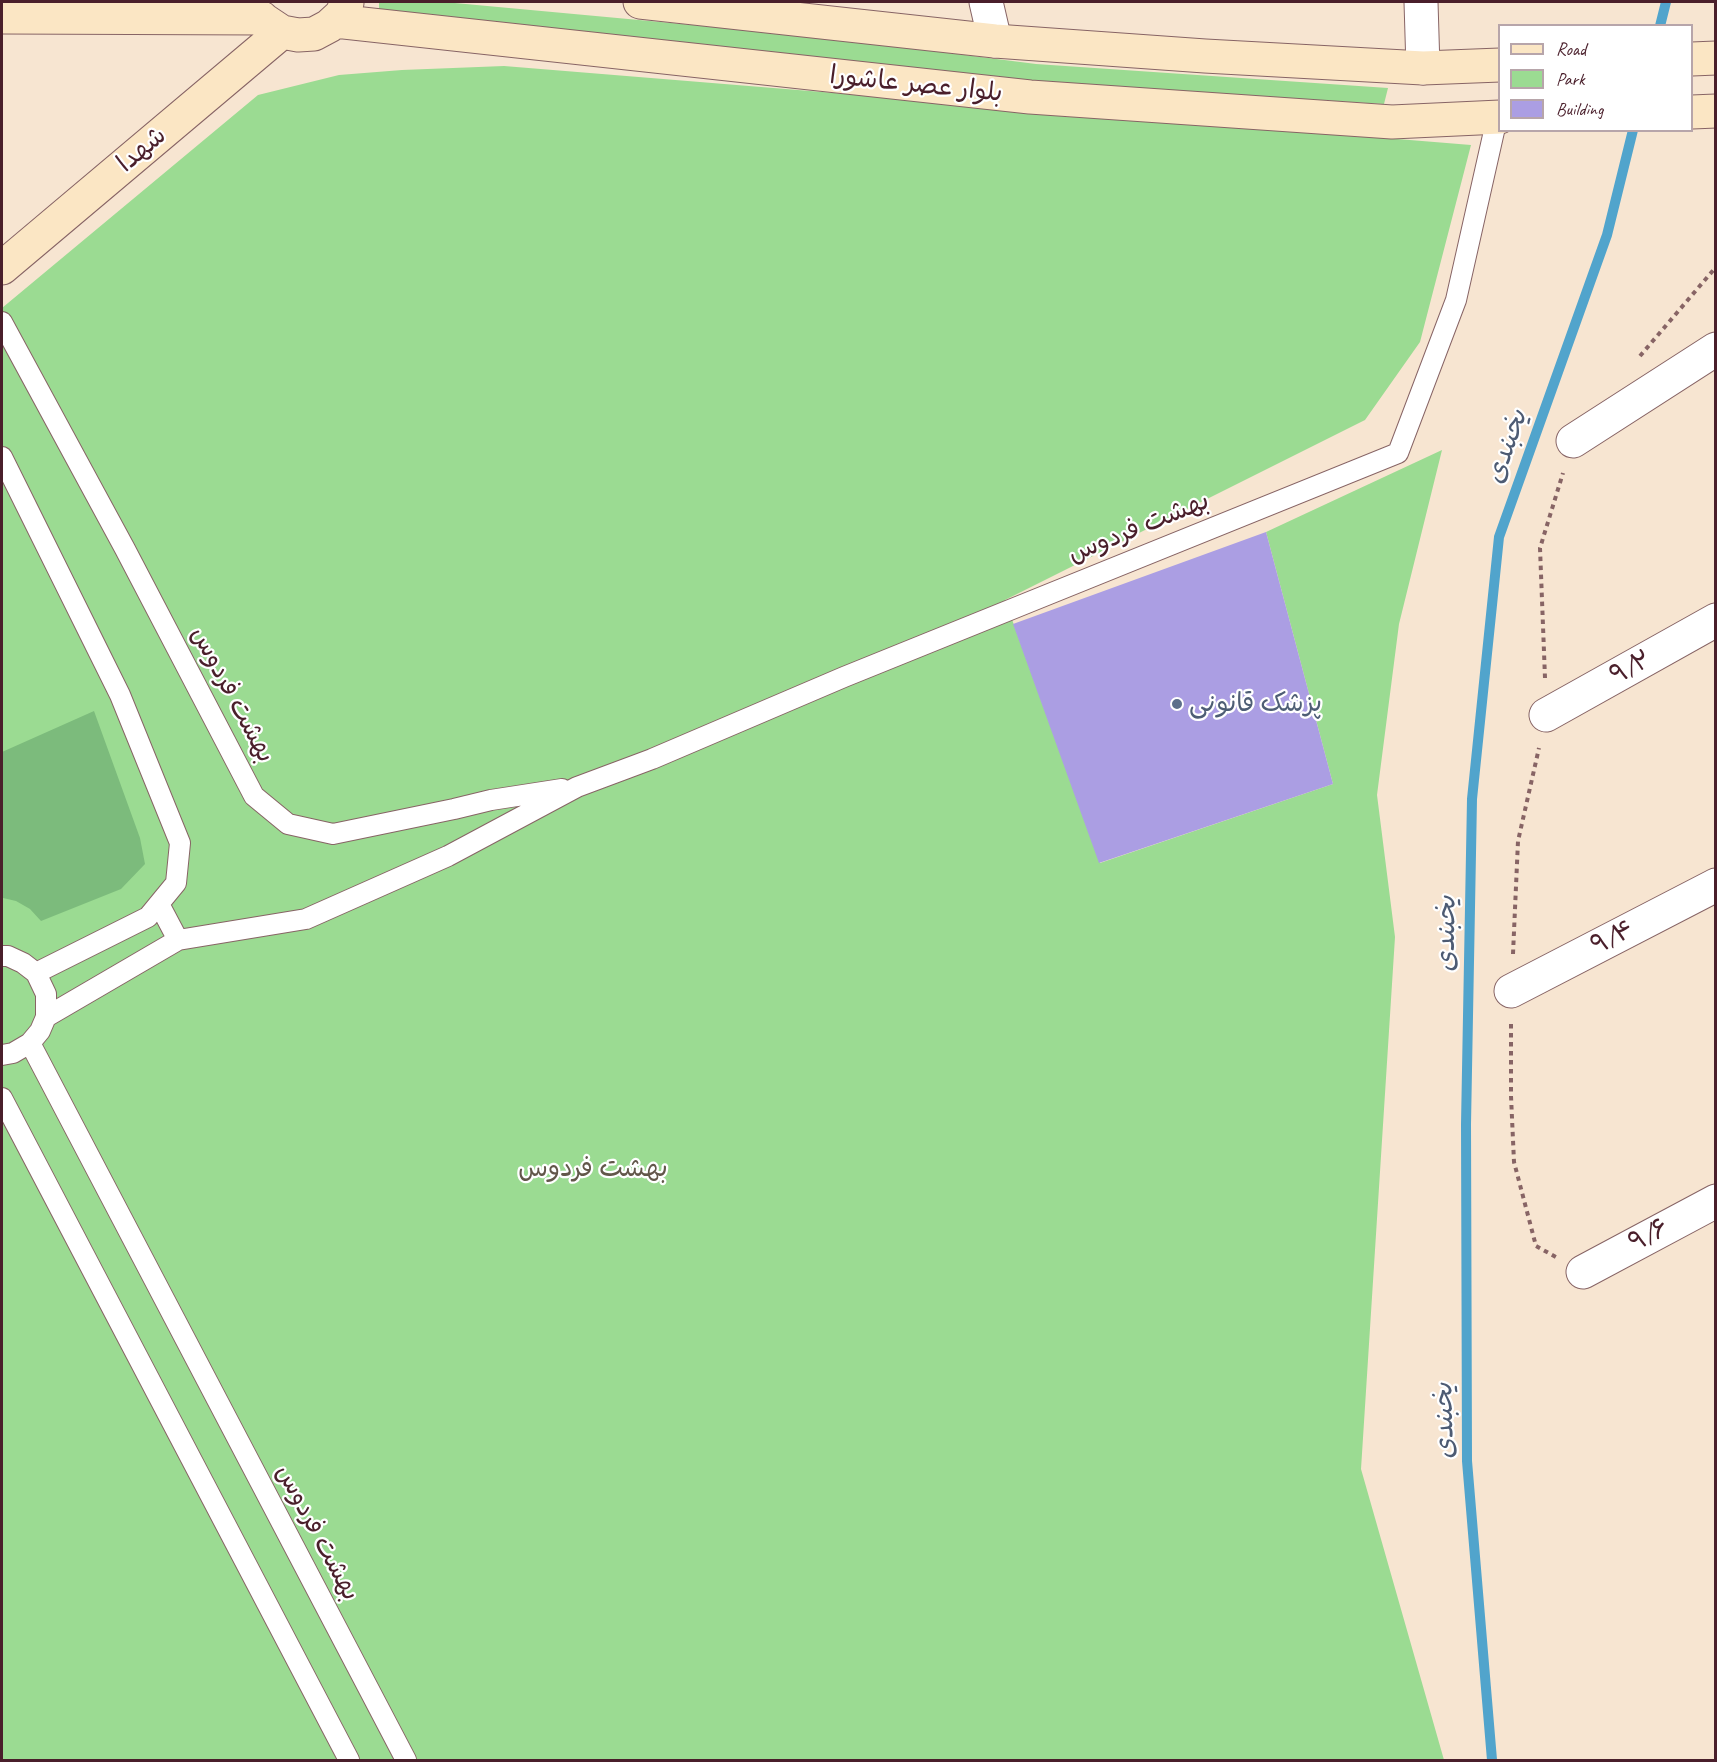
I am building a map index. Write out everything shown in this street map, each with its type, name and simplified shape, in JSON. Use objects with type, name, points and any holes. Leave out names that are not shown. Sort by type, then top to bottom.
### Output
[{"type":"main road","name":"بلوار عصر عاشورا","points":[[639,2],[995,41],[1423,68],[1498,65]]},
{"type":"main road","name":"بلوار عصر عاشورا","points":[[341,11],[1030,97],[1392,122],[1498,117]]},
{"type":"main road","points":[[2,17],[265,17],[298,35],[314,34],[341,11]]},
{"type":"main road","name":"شهدا","points":[[2,268],[265,17]]},
{"type":"main road","points":[[1693,59],[1716,58]]},
{"type":"main road","points":[[1419,120],[1423,68]]},
{"type":"main road","points":[[1693,112],[1716,111]]},
{"type":"street","points":[[986,2],[995,41]]},
{"type":"street","points":[[1422,2],[1423,68]]},
{"type":"street","points":[[1573,441],[1716,349]]},
{"type":"street","name":"۹/۲","points":[[1546,715],[1716,620]]},
{"type":"street","name":"۹/۴","points":[[1511,991],[1716,885]]},
{"type":"street","name":"۹/۶","points":[[1583,1272],[1716,1201]]},
{"type":"lane","name":"بهشت فردوس","points":[[46,1017],[178,940],[306,919],[448,856],[577,787],[652,759],[855,672],[1398,453],[1456,300],[1498,117]]},
{"type":"lane","name":"بهشت فردوس","points":[[2,322],[125,549],[254,796],[288,824],[333,834],[491,800],[577,787]]},
{"type":"lane","points":[[2,458],[120,695],[180,843],[176,883],[148,917],[36,973]]},
{"type":"lane","points":[[159,904],[178,940]]},
{"type":"lane","points":[[2,956],[8,956],[23,963],[36,973],[46,994],[46,1017],[40,1031],[30,1043],[13,1053],[2,1055]]},
{"type":"lane","name":"بهشت فردوس","points":[[30,1043],[406,1761]]},
{"type":"lane","points":[[2,1098],[349,1761]]},
{"type":"path","points":[[1640,357],[1716,267]]},
{"type":"path","points":[[1573,441],[1540,548],[1546,715],[1518,841],[1511,991],[1511,1096],[1514,1162],[1536,1246],[1583,1272]]},
{"type":"green space","points":[[379,2],[444,2],[823,37],[1036,64],[1388,88],[1384,104],[1036,83],[379,11]]},
{"type":"green space","name":"بهشت فردوس","points":[[504,66],[1471,145],[1420,342],[1365,420],[1005,600],[1100,863],[1333,784],[1266,532],[1442,450],[1399,624],[1377,795],[1395,937],[1361,1469],[1444,1760],[2,1760],[2,308],[258,95],[339,75]]},
{"type":"green space","points":[[94,711],[140,838],[145,864],[121,889],[41,921],[30,909],[16,901],[3,898],[2,900],[2,752]]},
{"type":"building","name":"پزشک قانونی","points":[[1266,532],[1333,784],[1099,863],[1013,624]]},
{"type":"waterway","name":"یخبندی","points":[[1660,24],[1666,2]]},
{"type":"waterway","name":"یخبندی","points":[[1492,1760],[1467,1461],[1466,1124],[1472,799],[1499,537],[1607,235],[1633,132]]},
{"type":"place","name":"پزشک قانونی","points":[[1177,704]]}]
